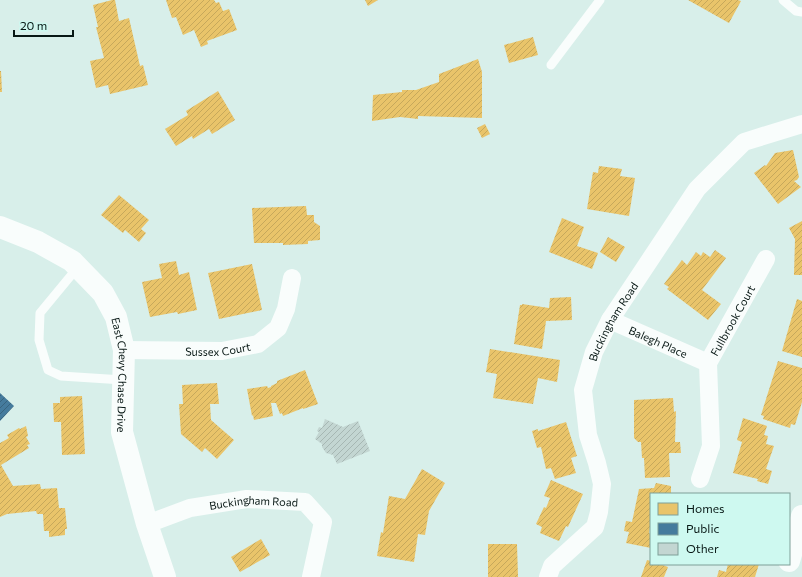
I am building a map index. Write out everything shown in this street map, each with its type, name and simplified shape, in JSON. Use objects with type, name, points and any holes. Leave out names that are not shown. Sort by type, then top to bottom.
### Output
[{"type":"main road","name":"East Chevy Chase Drive","points":[[0,227],[38,242],[72,261],[103,293],[116,317],[124,350],[122,432],[147,524],[165,577]]},
{"type":"main road","points":[[790,558],[802,516]]},
{"type":"main road","points":[[784,577],[788,565]]},
{"type":"street","name":"Buckingham Road","points":[[548,577],[552,566],[595,527],[599,512],[602,484],[588,435],[583,390],[594,352],[610,320],[697,188],[744,142],[802,124]]},
{"type":"street","name":"Fullbrook Court","points":[[700,479],[711,446],[708,363],[766,259]]},
{"type":"street","name":"Sussex Court","points":[[124,350],[222,352],[258,344],[278,328],[286,309],[292,278]]},
{"type":"street","name":"Balegh Place","points":[[610,320],[708,363]]},
{"type":"street","name":"Buckingham Road","points":[[147,524],[190,508],[247,499],[306,502],[323,522],[311,577]]},
{"type":"lane","points":[[551,65],[600,0]]},
{"type":"lane","points":[[783,0],[796,10],[802,12]]},
{"type":"lane","points":[[78,267],[40,313],[39,340],[48,370],[61,376],[124,380]]},
{"type":"building: Homes","points":[[115,0],[119,21],[129,18],[140,66],[143,65],[148,85],[110,94],[108,85],[96,88],[90,61],[104,58],[96,27],[98,27],[93,5]]},
{"type":"building: Homes","points":[[166,0],[214,0],[216,3],[219,2],[223,11],[229,9],[237,30],[207,41],[208,44],[201,47],[194,30],[183,35],[176,17],[172,18]]},
{"type":"building: Homes","points":[[365,0],[378,0],[368,6]]},
{"type":"building: Homes","points":[[688,0],[738,0],[741,1],[729,23]]},
{"type":"building: Homes","points":[[533,37],[538,55],[509,63],[504,45]]},
{"type":"building: Homes","points":[[478,59],[482,72],[482,118],[418,116],[418,119],[400,117],[372,121],[373,95],[402,92],[402,90],[416,90],[439,82],[439,74]]},
{"type":"building: Homes","points":[[1,71],[2,92],[0,92]]},
{"type":"building: Homes","points":[[218,91],[235,120],[212,134],[209,129],[193,139],[192,136],[176,146],[165,129],[188,115],[186,111]]},
{"type":"building: Homes","points":[[485,124],[490,134],[482,138],[477,128]]},
{"type":"building: Homes","points":[[793,150],[799,177],[794,181],[801,187],[778,204],[754,173],[765,165],[766,166],[775,153]]},
{"type":"building: Homes","points":[[599,166],[622,169],[620,176],[635,178],[629,216],[587,209],[593,172],[598,173]]},
{"type":"building: Homes","points":[[119,195],[149,220],[141,229],[146,233],[139,242],[125,230],[123,233],[101,215]]},
{"type":"building: Homes","points":[[306,206],[307,215],[314,215],[314,222],[320,226],[320,240],[308,241],[308,244],[283,245],[283,243],[254,243],[252,208]]},
{"type":"building: Homes","points":[[562,218],[584,227],[577,246],[598,253],[592,269],[549,252]]},
{"type":"building: Homes","points":[[802,221],[802,275],[794,275],[795,239],[789,228]]},
{"type":"building: Homes","points":[[608,237],[625,247],[616,262],[600,252]]},
{"type":"building: Homes","points":[[715,250],[726,258],[702,290],[721,304],[708,320],[667,289],[669,287],[664,284],[682,260],[687,265],[696,252],[701,256],[703,252],[710,257]]},
{"type":"building: Homes","points":[[176,261],[179,275],[189,272],[197,310],[150,317],[142,282],[162,278],[159,264]]},
{"type":"building: Homes","points":[[252,264],[262,310],[219,319],[208,273]]},
{"type":"building: Homes","points":[[571,297],[572,320],[546,321],[542,349],[514,344],[520,305],[522,304],[549,308],[550,298]]},
{"type":"building: Homes","points":[[797,299],[802,301],[802,357],[782,351]]},
{"type":"building: Homes","points":[[490,349],[560,360],[557,382],[538,378],[533,404],[493,398],[497,374],[486,372]]},
{"type":"building: Homes","points":[[778,361],[802,368],[802,402],[795,425],[791,424],[790,428],[763,419],[764,416],[761,415]]},
{"type":"building: Homes","points":[[305,370],[318,404],[283,416],[282,413],[280,414],[276,403],[271,403],[273,416],[254,420],[247,389],[267,386],[268,388],[277,383],[277,381]]},
{"type":"building: Homes","points":[[217,383],[219,404],[210,404],[211,420],[234,440],[217,459],[205,448],[202,452],[181,434],[179,404],[183,404],[182,385]]},
{"type":"building: Homes","points":[[82,396],[85,454],[62,455],[61,422],[54,422],[53,403],[60,403],[60,397]]},
{"type":"building: Homes","points":[[673,398],[674,412],[676,411],[675,442],[680,442],[681,453],[669,453],[670,477],[645,478],[644,458],[642,458],[641,442],[638,442],[634,438],[634,400]]},
{"type":"building: Homes","points":[[743,418],[767,426],[764,435],[768,436],[766,444],[774,446],[766,469],[772,471],[768,484],[757,481],[758,479],[733,473],[742,442],[737,440]]},
{"type":"building: Homes","points":[[566,422],[577,456],[571,458],[576,473],[555,479],[551,468],[546,469],[541,447],[537,448],[532,431],[538,429],[538,431]]},
{"type":"building: Homes","points":[[26,426],[28,436],[26,437],[30,444],[27,445],[29,448],[1,465],[13,486],[40,484],[41,489],[57,488],[59,508],[65,508],[67,529],[65,529],[65,535],[49,537],[49,531],[44,531],[43,514],[37,514],[36,511],[7,514],[0,517],[0,443],[9,438],[7,435]]},
{"type":"building: Homes","points":[[422,469],[445,483],[429,511],[425,535],[418,534],[414,562],[377,556],[381,532],[383,533],[389,496],[405,499]]},
{"type":"building: Homes","points":[[551,480],[583,494],[568,527],[566,526],[559,541],[540,533],[542,527],[536,524],[544,507],[546,508],[550,498],[544,496]]},
{"type":"building: Homes","points":[[656,483],[671,486],[671,493],[650,493],[650,548],[626,543],[629,532],[624,531],[626,521],[632,522],[639,489],[654,488]]},
{"type":"building: Homes","points":[[261,539],[270,555],[240,572],[231,557]]},
{"type":"building: Homes","points":[[488,544],[517,544],[518,577],[488,577]]},
{"type":"building: Homes","points":[[647,560],[650,561],[650,565],[663,565],[668,567],[664,577],[641,577]]},
{"type":"building: Homes","points":[[728,565],[759,565],[755,577],[717,577],[719,570],[726,572]]},
{"type":"building: Public","points":[[0,393],[14,406],[0,421]]},
{"type":"building: Other","points":[[325,419],[343,427],[358,421],[370,451],[337,464],[333,455],[326,453],[322,447],[322,444],[315,439],[319,432],[317,431],[319,427],[322,428]]}]
